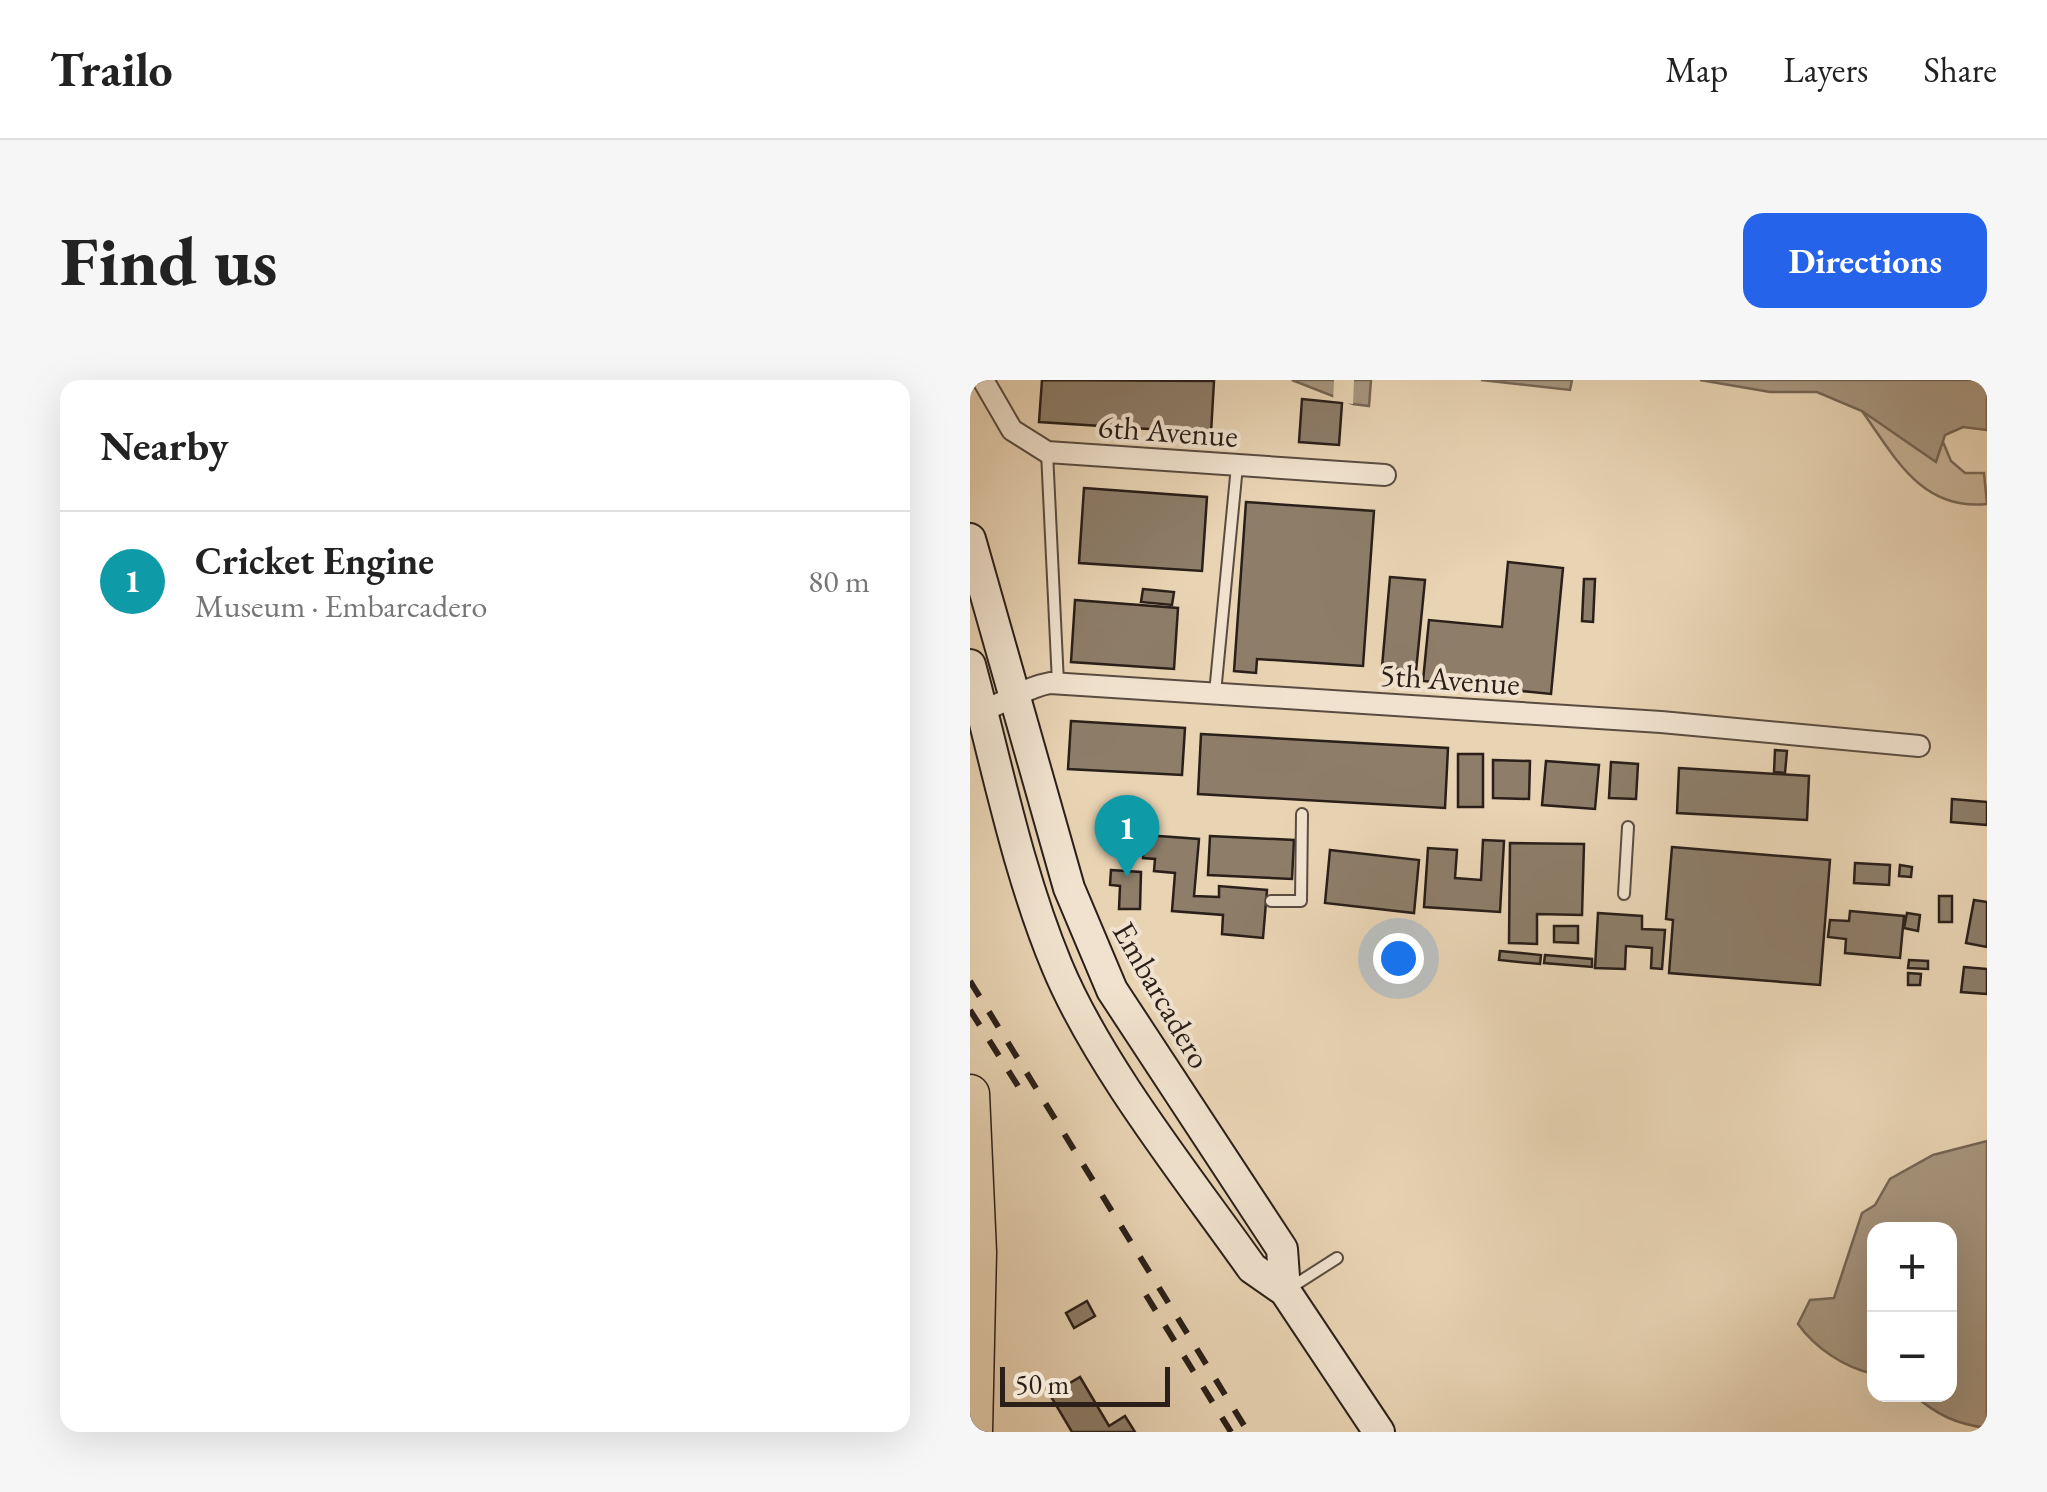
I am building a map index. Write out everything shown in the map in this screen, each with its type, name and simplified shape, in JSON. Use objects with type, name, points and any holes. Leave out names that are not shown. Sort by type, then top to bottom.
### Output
[{"type":"highway","points":[[970,1094],[978,1252],[973,1432]]},
{"type":"main road","name":"Embarcadero","points":[[970,539],[1088,942],[1146,1046],[1282,1249],[1285,1291]]},
{"type":"main road","name":"Embarcadero","points":[[970,665],[974,718],[1058,970],[1099,1045],[1212,1211],[1252,1268],[1285,1291],[1379,1432]]},
{"type":"street","points":[[983,380],[1012,430],[1047,452]]},
{"type":"street","name":"6th Avenue","points":[[1047,452],[1384,475]]},
{"type":"street","name":"5th Avenue","points":[[974,718],[1017,692],[1058,683],[1661,722],[1920,746]]},
{"type":"lane","points":[[1047,452],[1058,683]]},
{"type":"lane","points":[[1215,694],[1237,465]]},
{"type":"lane","points":[[1270,900],[1301,901],[1302,814]]},
{"type":"lane","points":[[1624,894],[1628,827]]},
{"type":"lane","points":[[1285,1291],[1336,1258]]},
{"type":"shaded area","points":[[1292,380],[1371,380],[1369,406],[1353,404]]},
{"type":"shaded area","points":[[1481,380],[1572,380],[1570,390]]},
{"type":"shaded area","points":[[1700,380],[1987,380],[1987,430],[1963,427],[1945,435],[1936,462],[1862,411],[1817,392],[1770,392]]},
{"type":"shaded area","points":[[1872,405],[1938,430],[1951,461],[1965,473],[1984,473],[1987,504],[1964,504],[1927,490],[1899,462],[1862,411]]},
{"type":"shaded area","points":[[1987,1141],[1987,1428],[1947,1418],[1923,1402],[1957,1402],[1957,1222],[1867,1222],[1867,1372],[1831,1356],[1798,1324],[1810,1300],[1834,1298],[1862,1213],[1875,1205],[1890,1179],[1933,1155]]},
{"type":"pier","points":[[1334,380],[1354,380],[1353,404],[1333,402]]},
{"type":"building","points":[[1042,380],[1214,381],[1211,433],[1039,422]]},
{"type":"building","points":[[1302,399],[1342,403],[1339,445],[1299,442]]},
{"type":"building","points":[[1084,488],[1207,497],[1202,571],[1079,563]]},
{"type":"building","points":[[1246,502],[1374,511],[1363,666],[1257,659],[1256,673],[1234,671]]},
{"type":"building","points":[[1508,562],[1563,568],[1551,694],[1423,681],[1429,620],[1502,627]]},
{"type":"building","points":[[1390,577],[1425,580],[1416,671],[1382,667]]},
{"type":"building","points":[[1584,579],[1595,579],[1593,622],[1582,621]]},
{"type":"building","points":[[1143,589],[1174,592],[1172,605],[1141,602]]},
{"type":"building","points":[[1075,600],[1178,608],[1174,669],[1071,662]]},
{"type":"building","points":[[1071,721],[1185,728],[1182,775],[1068,769]]},
{"type":"building","points":[[1201,734],[1448,748],[1445,808],[1198,794]]},
{"type":"building","points":[[1775,750],[1787,751],[1785,773],[1774,772]]},
{"type":"building","points":[[1458,754],[1483,754],[1483,807],[1458,807]]},
{"type":"building","points":[[1493,760],[1530,761],[1529,799],[1493,798]]},
{"type":"building","points":[[1546,761],[1599,765],[1595,809],[1542,805]]},
{"type":"building","points":[[1611,762],[1638,764],[1636,799],[1609,798]]},
{"type":"building","points":[[1679,768],[1809,776],[1807,820],[1677,813]]},
{"type":"building","points":[[1952,799],[1987,802],[1987,825],[1951,822]]},
{"type":"building","points":[[1145,835],[1199,839],[1194,896],[1219,897],[1219,886],[1267,890],[1263,938],[1222,934],[1223,915],[1172,911],[1175,873],[1154,871],[1155,859],[1143,858]]},
{"type":"building","points":[[1210,836],[1294,840],[1292,879],[1208,875]]},
{"type":"building","points":[[1483,840],[1504,841],[1500,912],[1424,907],[1428,848],[1457,850],[1455,878],[1481,880]]},
{"type":"building","points":[[1510,843],[1584,844],[1582,915],[1537,914],[1537,944],[1509,943]]},
{"type":"building","points":[[1672,847],[1830,860],[1820,985],[1669,973],[1673,920],[1666,919]]},
{"type":"building","points":[[1330,850],[1419,860],[1414,913],[1325,903]]},
{"type":"building","points":[[1855,863],[1890,865],[1889,885],[1854,883]]},
{"type":"building","points":[[1900,865],[1912,867],[1911,877],[1899,876]]},
{"type":"building","points":[[1111,870],[1141,872],[1140,909],[1119,909],[1120,886],[1110,885]]},
{"type":"building","points":[[1939,896],[1952,896],[1952,922],[1939,922]]},
{"type":"building","points":[[1974,900],[1987,902],[1987,947],[1966,943]]},
{"type":"building","points":[[1850,911],[1904,916],[1900,958],[1845,953],[1846,939],[1828,937],[1830,920],[1849,921]]},
{"type":"building","points":[[1598,913],[1642,916],[1642,929],[1665,930],[1662,969],[1651,968],[1652,948],[1626,946],[1625,969],[1595,968]]},
{"type":"building","points":[[1907,913],[1920,915],[1918,931],[1904,928]]},
{"type":"building","points":[[1554,926],[1578,926],[1578,943],[1554,942]]},
{"type":"building","points":[[1500,951],[1541,955],[1540,964],[1499,960]]},
{"type":"building","points":[[1545,955],[1592,959],[1592,967],[1544,963]]},
{"type":"building","points":[[1909,960],[1928,961],[1928,969],[1908,968]]},
{"type":"building","points":[[1964,967],[1987,969],[1987,994],[1961,992]]},
{"type":"building","points":[[1908,973],[1921,974],[1920,985],[1908,985]]},
{"type":"building","points":[[1087,1301],[1095,1316],[1074,1328],[1066,1313]]},
{"type":"building","points":[[1080,1377],[1109,1426],[1125,1416],[1135,1432],[1072,1432],[1050,1395]]},
{"type":"railway","points":[[970,981],[1248,1432]]},
{"type":"railway","points":[[970,1010],[1018,1086]]},
{"type":"railway","points":[[1146,1295],[1231,1432]]},
{"type":"place","name":"Cricket Engine","points":[[1127,877]]}]
